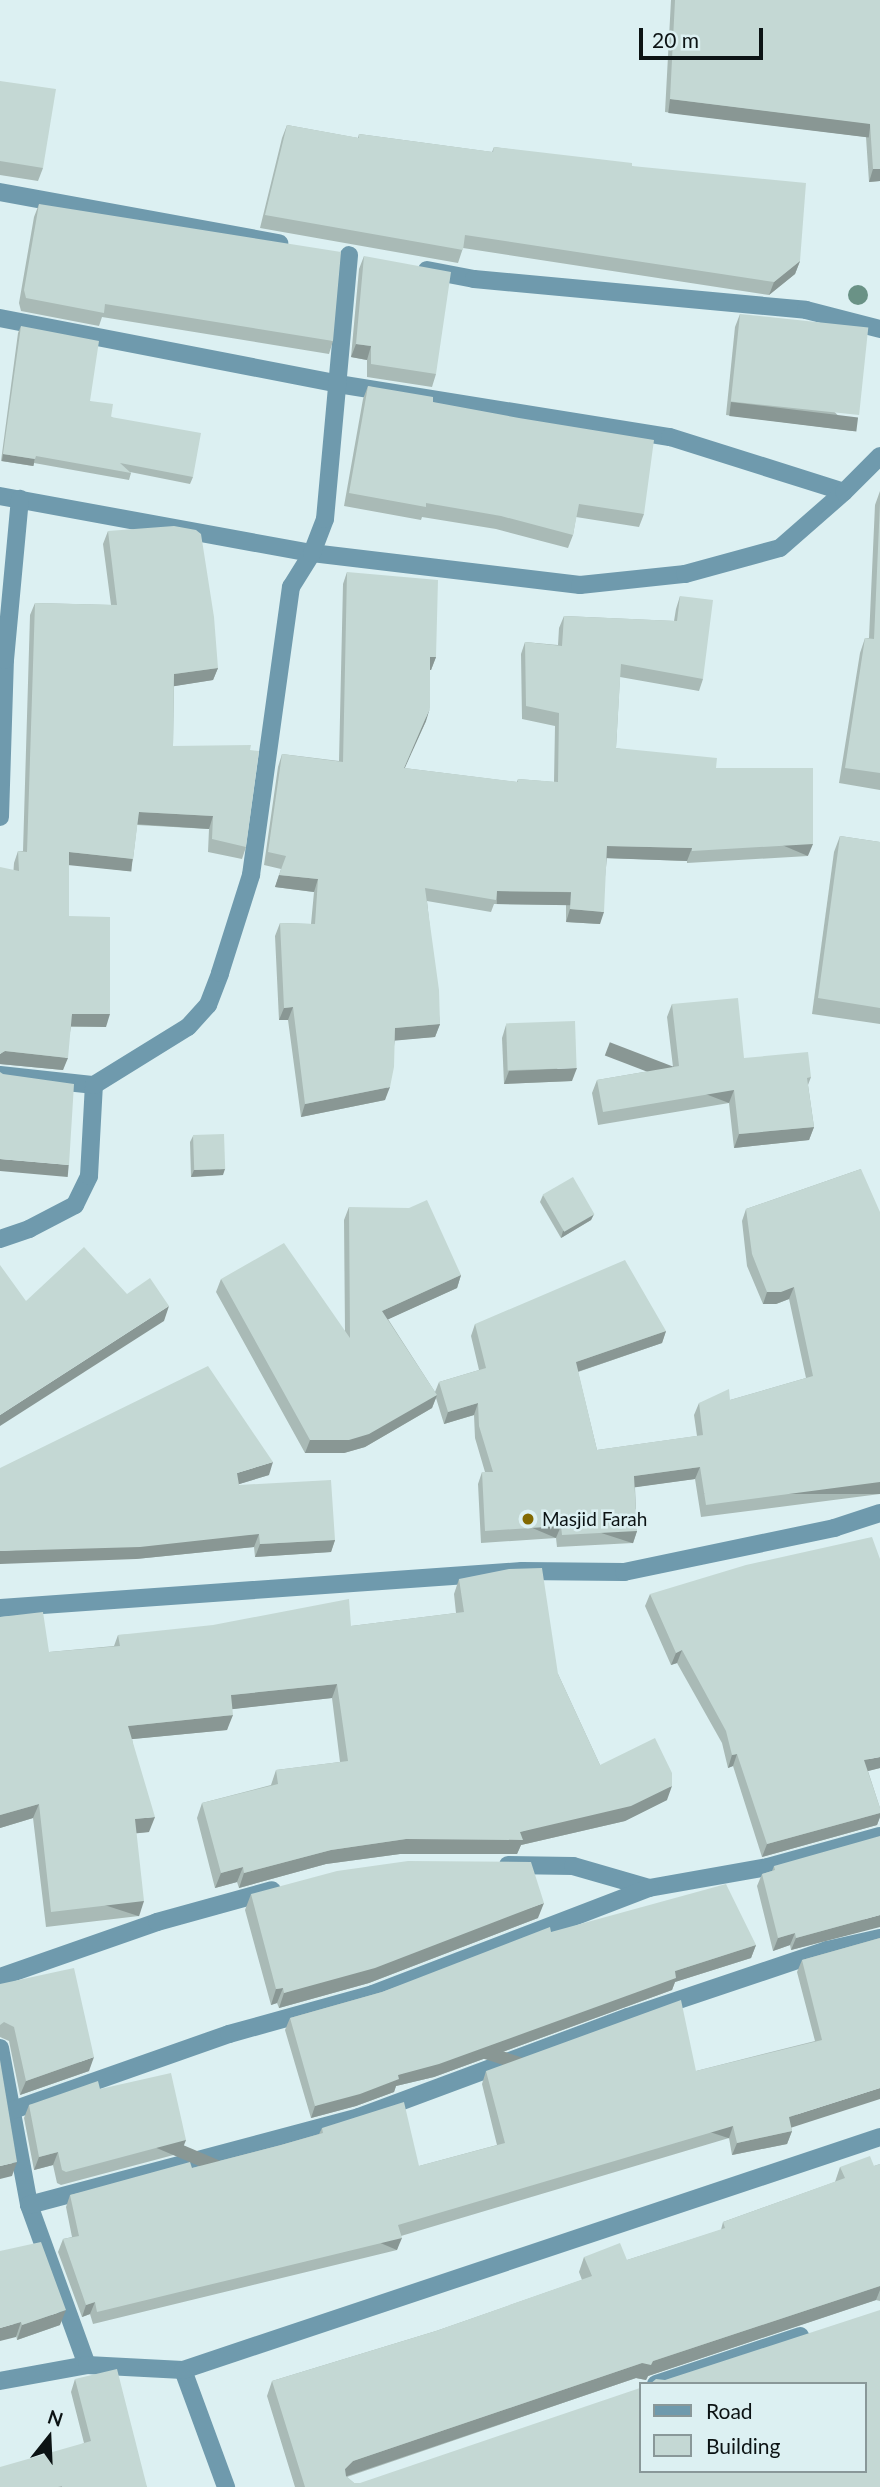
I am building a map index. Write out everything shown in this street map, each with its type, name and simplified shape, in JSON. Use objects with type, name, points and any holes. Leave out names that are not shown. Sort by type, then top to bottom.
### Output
[{"type":"street","points":[[0,192],[296,246]]},
{"type":"street","points":[[0,1076],[94,1085],[188,1027],[208,1005],[251,875],[291,587],[312,553],[325,519],[349,255]]},
{"type":"street","points":[[411,267],[474,279],[806,310],[880,329]]},
{"type":"street","points":[[0,318],[338,384],[670,437],[844,492]]},
{"type":"street","points":[[0,496],[312,553],[580,584],[685,574],[780,548],[844,492],[880,456]]},
{"type":"street","points":[[0,807],[5,660],[20,499]]},
{"type":"street","points":[[0,1239],[29,1229],[75,1205],[89,1176],[94,1085]]},
{"type":"street","points":[[0,1608],[522,1571],[624,1572],[834,1528],[880,1513]]},
{"type":"street","points":[[13,2110],[229,2034],[373,1994],[649,1888],[768,1867],[880,1836]]},
{"type":"street","points":[[491,1865],[573,1866],[649,1888]]},
{"type":"street","points":[[0,1977],[157,1923],[289,1886]]},
{"type":"street","points":[[29,2205],[359,2117],[628,2017],[827,1951],[880,1938]]},
{"type":"street","points":[[0,2048],[29,2205],[87,2365]]},
{"type":"street","points":[[0,2381],[87,2365],[183,2370],[880,2137]]},
{"type":"street","points":[[662,2382],[818,2330]]},
{"type":"street","points":[[183,2370],[226,2487]]},
{"type":"building","points":[[675,0],[880,0],[880,169],[873,169],[870,124],[670,99]]},
{"type":"building","points":[[0,81],[56,89],[43,168],[0,161]]},
{"type":"building","points":[[287,125],[359,138],[359,134],[493,152],[494,147],[632,163],[632,166],[806,183],[800,261],[774,282],[465,235],[463,250],[265,215]]},
{"type":"building","points":[[39,204],[341,252],[333,341],[105,304],[104,313],[26,298],[24,290]]},
{"type":"building","points":[[364,256],[451,272],[436,374],[371,364],[371,346],[356,344]]},
{"type":"building","points":[[740,314],[868,327],[859,415],[731,402]]},
{"type":"building","points":[[21,326],[99,341],[90,401],[113,404],[111,417],[201,433],[193,477],[120,463],[131,473],[36,456],[35,459],[3,454]]},
{"type":"building","points":[[368,386],[433,397],[433,402],[654,440],[644,514],[579,504],[573,535],[501,516],[426,503],[426,507],[349,493]]},
{"type":"building","points":[[880,503],[880,773],[845,768],[865,638],[874,639]]},
{"type":"building","points":[[174,526],[196,530],[201,534],[214,617],[218,668],[174,674],[173,746],[251,745],[250,750],[259,751],[246,847],[212,839],[213,816],[139,812],[133,859],[69,852],[69,916],[110,917],[110,1014],[72,1014],[68,1058],[5,1051],[0,1054],[0,867],[19,871],[18,851],[27,852],[35,603],[117,605],[108,531]]},
{"type":"building","points":[[347,572],[438,580],[436,657],[430,657],[430,708],[404,768],[518,782],[518,779],[558,782],[559,713],[526,706],[525,642],[562,646],[564,616],[677,621],[680,596],[713,600],[703,679],[621,664],[616,748],[717,758],[716,768],[813,768],[813,844],[692,851],[692,848],[607,846],[604,912],[570,909],[571,892],[497,891],[496,900],[425,888],[439,990],[440,1024],[395,1028],[394,1067],[390,1087],[305,1104],[293,1007],[284,1008],[280,923],[315,924],[318,879],[279,875],[286,856],[268,852],[282,754],[343,762]]},
{"type":"building","points":[[840,836],[880,842],[880,1008],[818,998]]},
{"type":"building","points":[[738,998],[744,1058],[808,1052],[811,1077],[807,1078],[814,1127],[739,1134],[734,1090],[603,1112],[597,1080],[679,1066],[672,1004]]},
{"type":"building","points":[[575,1021],[577,1068],[508,1070],[506,1023]]},
{"type":"building","points":[[0,1072],[74,1084],[69,1165],[0,1159]]},
{"type":"building","points":[[224,1134],[225,1169],[194,1170],[193,1135]]},
{"type":"building","points":[[861,1169],[880,1212],[880,1482],[706,1505],[700,1467],[634,1476],[637,1531],[562,1535],[561,1526],[485,1531],[482,1472],[493,1472],[479,1426],[478,1403],[448,1412],[439,1382],[486,1368],[475,1324],[625,1260],[666,1331],[576,1362],[597,1450],[703,1435],[699,1403],[729,1389],[730,1400],[813,1376],[794,1287],[781,1292],[767,1292],[752,1254],[746,1209]]},
{"type":"building","points":[[573,1177],[594,1214],[564,1232],[543,1194]]},
{"type":"building","points":[[427,1200],[461,1275],[382,1311],[437,1395],[369,1434],[349,1440],[310,1440],[221,1279],[284,1243],[350,1338],[349,1207],[409,1208]]},
{"type":"building","points":[[84,1247],[127,1294],[150,1278],[169,1306],[0,1415],[0,1265],[26,1301]]},
{"type":"building","points":[[208,1366],[273,1462],[237,1473],[239,1485],[331,1480],[335,1540],[260,1544],[259,1534],[140,1547],[0,1551],[0,1468]]},
{"type":"building","points":[[872,1537],[880,1559],[880,1757],[864,1760],[880,1813],[767,1844],[737,1754],[732,1755],[726,1731],[682,1650],[676,1653],[650,1594],[746,1565]]},
{"type":"building","points":[[542,1568],[558,1674],[600,1765],[655,1738],[672,1773],[672,1786],[631,1806],[520,1832],[523,1840],[406,1839],[331,1850],[244,1873],[243,1867],[221,1873],[202,1803],[278,1784],[276,1770],[348,1761],[337,1684],[231,1695],[233,1715],[128,1726],[155,1817],[135,1819],[144,1901],[51,1912],[39,1804],[0,1815],[0,1617],[43,1612],[49,1652],[120,1646],[118,1635],[213,1625],[349,1599],[351,1626],[464,1612],[459,1579],[509,1569]]},
{"type":"building","points":[[880,1836],[880,1915],[796,1938],[795,1933],[778,1938],[762,1874],[775,1870],[774,1866]]},
{"type":"building","points":[[408,1861],[531,1862],[544,1903],[375,1968],[284,1993],[283,1988],[276,1989],[251,1894],[337,1871]]},
{"type":"building","points":[[726,1884],[756,1945],[675,1971],[676,1978],[439,2064],[398,2075],[399,2079],[360,2094],[315,2106],[290,2018],[382,1992],[550,1927],[551,1932]]},
{"type":"building","points":[[880,1938],[880,2088],[789,2117],[792,2131],[737,2143],[733,2126],[398,2225],[402,2238],[97,2312],[95,2302],[86,2305],[63,2239],[79,2236],[70,2195],[190,2162],[192,2168],[281,2145],[323,2133],[322,2128],[404,2102],[419,2166],[505,2143],[486,2071],[681,2000],[696,2071],[822,2040],[802,1960]]},
{"type":"building","points":[[74,1968],[94,2057],[26,2081],[14,2027],[4,2022],[0,2025],[0,1984]]},
{"type":"building","points":[[0,2060],[17,2162],[0,2166]]},
{"type":"building","points":[[171,2073],[186,2140],[66,2172],[62,2170],[58,2152],[39,2157],[29,2105],[98,2081],[100,2089]]},
{"type":"building","points":[[870,2156],[874,2166],[880,2164],[880,2286],[653,2361],[651,2365],[642,2363],[353,2461],[345,2469],[346,2476],[354,2483],[360,2483],[638,2389],[638,2473],[866,2473],[866,2382],[652,2382],[880,2310],[880,2487],[305,2487],[272,2381],[436,2331],[592,2276],[584,2257],[620,2243],[627,2260],[725,2228],[723,2222],[845,2178],[840,2167]]},
{"type":"building","points":[[41,2242],[66,2310],[22,2325],[21,2322],[0,2328],[0,2251]]},
{"type":"building","points":[[117,2369],[147,2487],[0,2487],[0,2467],[91,2441],[75,2379]]},
{"type":"place","name":"Masjid Farah","points":[[528,1519]]}]
